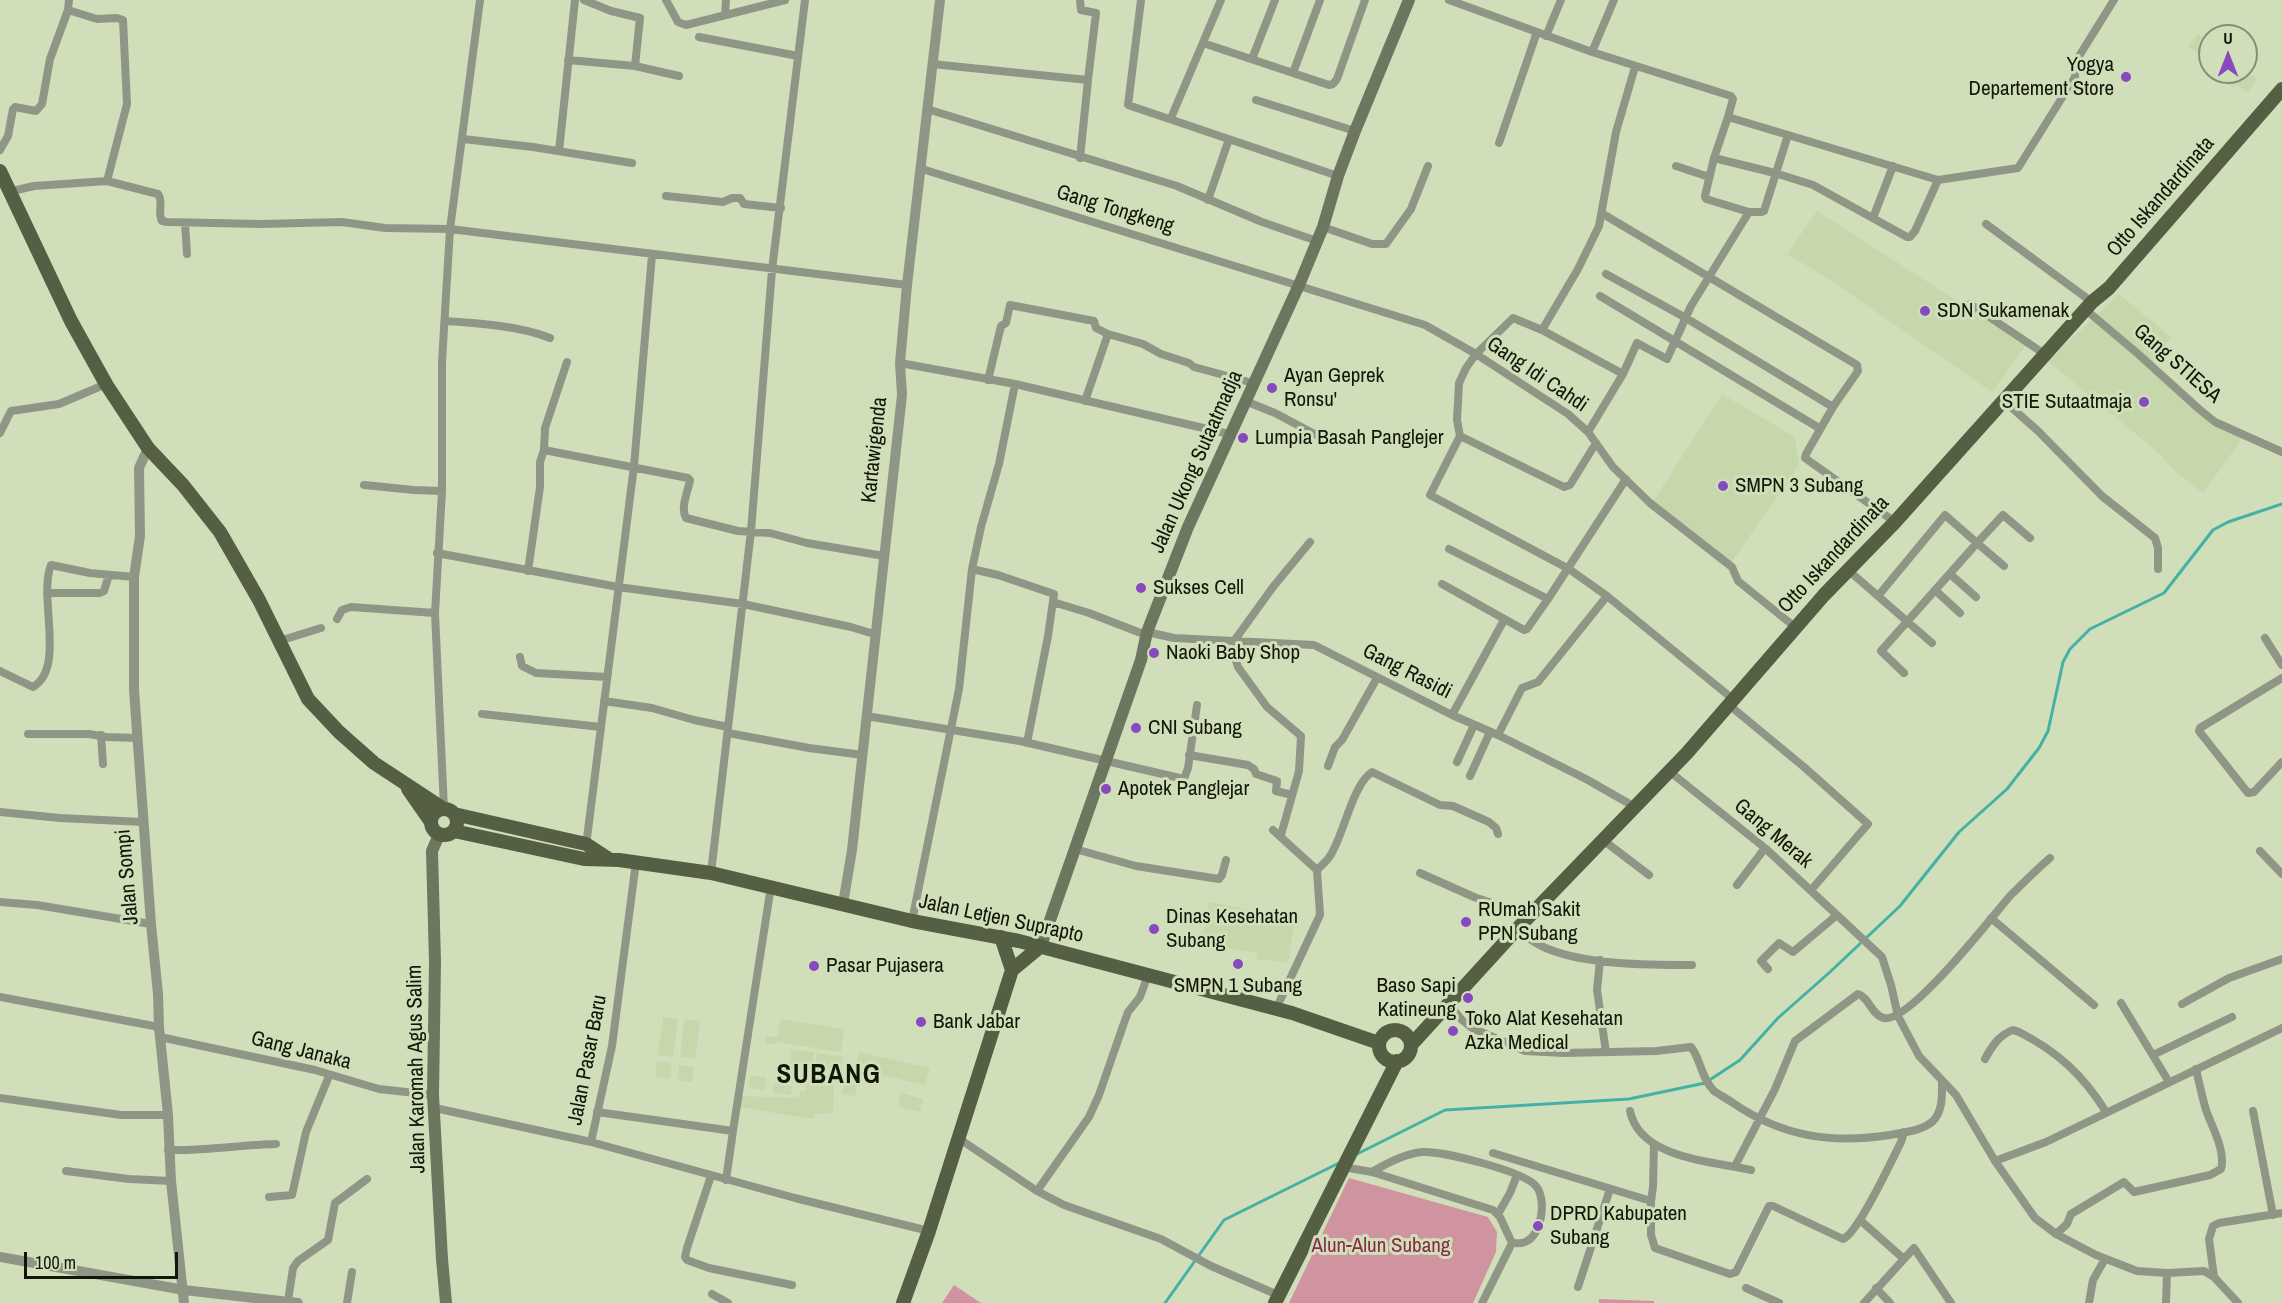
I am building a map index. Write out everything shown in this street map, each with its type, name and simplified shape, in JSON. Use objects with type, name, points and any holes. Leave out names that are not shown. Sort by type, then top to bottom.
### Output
[{"type":"main road","name":"Jalan Ukong Sutaatmadja","points":[[1041,946],[1141,660],[1146,633],[1188,527],[1299,285],[1323,226],[1338,176],[1405,1]]},
{"type":"main road","name":"Otto Iskandardinata","points":[[1411,1045],[1516,930],[1670,771],[1795,627],[2116,279],[2282,89]]},
{"type":"main road","name":"Jalan Letjen Suprapto","points":[[0,171],[71,321],[106,384],[146,452],[183,485],[220,532],[259,600],[308,699],[365,756],[405,785],[449,812],[586,844],[609,859]]},
{"type":"main road","points":[[405,785],[430,822],[432,830],[439,835],[447,835],[454,831],[457,820],[449,812],[433,814],[430,822]]},
{"type":"main road","name":"Jalan Letjen Suprapto","points":[[454,831],[584,858],[636,862],[711,873],[912,921],[1041,946],[1276,1009],[1379,1043]]},
{"type":"main road","name":"Jalan Karomah Agus Salim","points":[[439,835],[432,851],[435,962],[434,1101],[446,1303]]},
{"type":"main road","points":[[1001,937],[1012,970]]},
{"type":"main road","points":[[903,1303],[929,1231],[1012,970],[1041,946]]},
{"type":"main road","points":[[1276,1299],[1397,1061],[1408,1054],[1411,1045],[1403,1032],[1393,1030],[1384,1034],[1379,1043],[1380,1052],[1383,1057],[1397,1061]]},
{"type":"street","points":[[0,150],[8,136],[13,109],[15,107],[36,111],[42,104],[50,59],[68,10],[69,0]]},
{"type":"street","points":[[449,812],[435,613],[442,491],[442,362],[450,229],[480,0]]},
{"type":"street","points":[[558,151],[574,0]]},
{"type":"street","points":[[584,0],[639,18],[635,66]]},
{"type":"street","points":[[666,0],[678,22],[682,24],[691,24],[725,15],[750,4],[785,0]]},
{"type":"street","points":[[725,15],[726,0]]},
{"type":"street","points":[[711,873],[751,531],[772,270],[805,0]]},
{"type":"street","name":"Kartawigenda","points":[[843,904],[852,850],[902,395],[900,363],[907,285],[940,0]]},
{"type":"street","points":[[1080,0],[1081,10],[1096,13],[1080,158]]},
{"type":"street","points":[[1141,0],[1127,104],[1338,176]]},
{"type":"street","points":[[1171,118],[1221,0]]},
{"type":"street","points":[[1252,59],[1275,0]]},
{"type":"street","points":[[1293,73],[1320,0]]},
{"type":"street","points":[[1203,43],[1329,85],[1333,84],[1365,0]]},
{"type":"street","points":[[1449,0],[1635,67],[1731,96],[1733,99],[1714,158],[1706,199],[1749,212],[1760,213],[1764,210],[1788,135]]},
{"type":"street","points":[[1499,143],[1541,34],[1562,0]]},
{"type":"street","points":[[1592,52],[1614,0]]},
{"type":"street","points":[[1728,117],[1938,180],[2018,168],[2074,77],[2076,61],[2114,0]]},
{"type":"street","points":[[68,10],[97,19],[123,20],[127,104],[107,181]]},
{"type":"street","points":[[699,37],[798,56]]},
{"type":"street","points":[[568,60],[635,66],[679,75]]},
{"type":"street","points":[[932,64],[1088,80]]},
{"type":"street","points":[[1542,330],[1578,269],[1603,214],[1616,132],[1635,67]]},
{"type":"street","points":[[1256,100],[1355,131]]},
{"type":"street","points":[[927,109],[1177,186],[1262,222],[1317,241]]},
{"type":"street","points":[[463,139],[633,163]]},
{"type":"street","points":[[1208,200],[1229,139]]},
{"type":"street","points":[[1714,158],[1775,173],[1825,190],[1903,236],[1910,237],[1915,231],[1938,180]]},
{"type":"street","points":[[1323,226],[1372,244],[1386,244],[1411,209],[1428,166]]},
{"type":"street","points":[[1676,166],[1709,177]]},
{"type":"street","points":[[1873,218],[1893,166]]},
{"type":"street","name":"Gang Tongkeng","points":[[922,170],[1299,285]]},
{"type":"street","points":[[8,192],[34,186],[107,181],[158,194],[162,221],[185,223],[342,222],[385,228],[450,229],[907,285]]},
{"type":"street","points":[[666,196],[723,202],[732,198],[740,198],[744,204],[781,208]]},
{"type":"street","points":[[1588,432],[1623,374],[1636,344],[1667,359],[1708,277],[1749,212]]},
{"type":"street","points":[[1603,214],[1857,365],[1858,372],[1819,428],[1805,458],[1894,522]]},
{"type":"street","points":[[185,223],[187,254]]},
{"type":"street","name":"Gang STIESA","points":[[1986,224],[2089,306],[2215,422],[2282,452]]},
{"type":"street","points":[[584,858],[634,466],[652,255]]},
{"type":"street","points":[[1606,274],[1686,318],[1833,407]]},
{"type":"street","name":"Gang Idi Cahdi","points":[[1299,285],[1425,325],[1476,354],[1568,414],[1588,432],[1613,467],[1650,503],[1731,567],[1738,581],[1795,627]]},
{"type":"street","points":[[1600,296],[1819,428]]},
{"type":"street","points":[[1970,304],[2046,355]]},
{"type":"street","points":[[988,380],[1001,326],[1006,323],[1010,305],[1094,321],[1096,328],[1108,334],[1143,344],[1194,367],[1253,383]]},
{"type":"street","points":[[1623,374],[1515,318],[1476,354],[1466,368],[1459,383],[1457,420],[1460,436],[1430,495],[1569,568],[1607,596],[1868,824],[1812,890]]},
{"type":"street","points":[[445,321],[478,323],[537,333],[550,338]]},
{"type":"street","points":[[1085,400],[1108,334]]},
{"type":"street","points":[[528,571],[540,487],[540,462],[544,450],[545,428],[567,362]]},
{"type":"street","points":[[900,363],[1015,384],[1229,434]]},
{"type":"street","points":[[0,433],[11,411],[60,404],[106,384]]},
{"type":"street","points":[[912,921],[959,689],[972,569],[999,464],[1015,384]]},
{"type":"street","points":[[1245,400],[1322,438]]},
{"type":"street","points":[[2003,400],[2038,431],[2102,496],[2155,538],[2158,548],[2158,569]]},
{"type":"street","points":[[1460,436],[1564,487],[1570,485],[1596,443]]},
{"type":"street","points":[[544,450],[688,478],[690,480],[689,489],[683,507],[686,518],[738,531],[751,531],[884,555]]},
{"type":"street","name":"Jalan Sompi","points":[[146,452],[140,468],[140,536],[134,577],[134,690],[142,822],[168,1115],[168,1150],[184,1303]]},
{"type":"street","points":[[1442,584],[1526,630],[1626,479]]},
{"type":"street","points":[[363,485],[442,491]]},
{"type":"street","points":[[1878,596],[1945,515],[2004,566]]},
{"type":"street","points":[[1904,673],[1881,651],[2003,515],[2030,538]]},
{"type":"street","points":[[1276,1009],[1320,915],[1317,870],[1277,832],[1299,771],[1302,741],[1300,733],[1267,707],[1238,668],[1234,656],[1234,641],[1273,587],[1310,542]]},
{"type":"street","points":[[1449,549],[1548,599]]},
{"type":"street","points":[[437,553],[618,587],[743,604],[874,634]]},
{"type":"street","points":[[0,671],[32,687],[38,684],[47,668],[50,653],[47,593],[48,573],[51,565],[90,573],[134,577]]},
{"type":"street","points":[[972,569],[998,575],[1054,594],[1027,743]]},
{"type":"street","points":[[1848,570],[1932,642]]},
{"type":"street","points":[[1950,574],[1976,597]]},
{"type":"street","points":[[47,593],[67,592],[94,595],[104,591],[109,575]]},
{"type":"street","points":[[1936,591],[1960,613]]},
{"type":"street","points":[[1470,776],[1522,688],[1538,682],[1607,596]]},
{"type":"street","name":"Gang Rasidi","points":[[1053,602],[1146,633],[1174,638],[1314,645],[1452,715],[1586,779],[1635,807]]},
{"type":"street","points":[[336,619],[342,610],[351,608],[435,613]]},
{"type":"street","points":[[1452,715],[1504,620]]},
{"type":"street","points":[[279,641],[321,628]]},
{"type":"street","points":[[2265,638],[2282,665]]},
{"type":"street","points":[[520,657],[522,666],[536,673],[607,676]]},
{"type":"street","points":[[1328,766],[1335,747],[1342,740],[1377,678]]},
{"type":"street","points":[[2281,680],[2200,728],[2199,731],[2248,793],[2254,792],[2282,762]]},
{"type":"street","points":[[604,701],[652,708],[728,730],[809,748],[863,755]]},
{"type":"street","points":[[866,717],[1027,743],[1184,779],[1188,768],[1197,705]]},
{"type":"street","points":[[482,714],[601,727]]},
{"type":"street","points":[[1457,762],[1474,725]]},
{"type":"street","points":[[28,734],[138,738]]},
{"type":"street","points":[[101,735],[103,764]]},
{"type":"street","points":[[1189,755],[1248,765],[1254,769],[1256,774],[1277,781],[1276,791],[1292,795]]},
{"type":"street","name":"Gang Merak","points":[[1670,771],[1765,848],[1882,957],[1898,1016]]},
{"type":"street","points":[[1317,870],[1330,855],[1359,790],[1372,772],[1440,805],[1453,806],[1489,822],[1496,828],[1498,834]]},
{"type":"street","points":[[0,812],[142,822]]},
{"type":"street","points":[[1603,840],[1649,875]]},
{"type":"street","points":[[1737,885],[1765,848]]},
{"type":"street","points":[[1075,849],[1136,866],[1219,879],[1226,860]]},
{"type":"street","points":[[2260,851],[2282,874]]},
{"type":"street","points":[[1736,1166],[1775,1089],[1795,1041],[1861,994],[1882,1018],[1898,1016],[1944,974],[1991,918],[2050,858]]},
{"type":"street","name":"Jalan Pasar Baru","points":[[434,1101],[591,1142],[612,1047],[636,862]]},
{"type":"street","points":[[1420,873],[1474,897],[1530,916]]},
{"type":"street","points":[[726,1180],[771,886]]},
{"type":"street","points":[[0,902],[37,905],[151,924]]},
{"type":"street","points":[[1768,969],[1761,961],[1779,944],[1793,952],[1837,915]]},
{"type":"street","points":[[1991,918],[2094,1005]]},
{"type":"street","points":[[1516,930],[1548,949],[1600,960],[1692,966]]},
{"type":"street","points":[[2182,1004],[2229,978],[2282,959]]},
{"type":"street","points":[[1600,960],[1597,990],[1606,1052]]},
{"type":"street","points":[[1037,1191],[1089,1117],[1128,1012],[1140,997],[1148,975]]},
{"type":"street","name":"Gang Janaka","points":[[0,997],[159,1032],[434,1101]]},
{"type":"street","points":[[1448,1003],[1472,1028],[1525,1051],[1564,1053],[1656,1051],[1691,1047],[1698,1066],[1713,1090],[1749,1114],[1800,1135],[1832,1139],[1903,1136],[1933,1121],[1940,1109],[1944,1083]]},
{"type":"street","points":[[2121,1003],[2169,1082]]},
{"type":"street","points":[[1898,1016],[1919,1056],[1956,1095],[1995,1161],[2035,1218],[2056,1234],[2137,1271],[2167,1273],[2204,1270],[2214,1277],[2238,1303]]},
{"type":"street","points":[[2153,1055],[2232,1017]]},
{"type":"street","points":[[1995,1161],[2046,1142],[2282,1028]]},
{"type":"street","points":[[1985,1059],[1992,1046],[2004,1034],[2013,1030],[2019,1032],[2061,1056],[2095,1094],[2106,1112]]},
{"type":"street","points":[[2056,1234],[2067,1224],[2071,1214],[2124,1182],[2134,1192],[2210,1176],[2221,1169],[2223,1162],[2220,1149],[2196,1069]]},
{"type":"street","points":[[269,1197],[292,1196],[306,1132],[329,1076]]},
{"type":"street","points":[[0,1098],[121,1115],[168,1115]]},
{"type":"street","points":[[1630,1111],[1632,1120],[1643,1137],[1666,1150],[1700,1160],[1751,1170]]},
{"type":"street","points":[[2214,1277],[2209,1239],[2213,1226],[2219,1223],[2277,1214],[2253,1111]]},
{"type":"street","points":[[597,1112],[734,1131]]},
{"type":"street","points":[[1654,1144],[1650,1235],[1655,1248],[1731,1274],[1736,1272],[1769,1206],[1843,1239],[1848,1237],[1860,1220],[1903,1136]]},
{"type":"street","points":[[958,1138],[1037,1191],[1064,1205],[1161,1239],[1276,1299]]},
{"type":"street","points":[[591,1142],[726,1180],[929,1231]]},
{"type":"street","points":[[168,1150],[201,1151],[244,1145],[276,1144]]},
{"type":"street","points":[[1372,1172],[1387,1163],[1422,1152],[1449,1154],[1517,1175],[1535,1185],[1542,1195],[1544,1208],[1536,1232],[1531,1239],[1524,1243],[1512,1243]]},
{"type":"street","points":[[1493,1154],[1651,1201]]},
{"type":"street","points":[[1343,1167],[1372,1172],[1493,1209],[1498,1214],[1512,1243]]},
{"type":"street","points":[[66,1171],[129,1179],[171,1181]]},
{"type":"street","points":[[1498,1214],[1517,1175]]},
{"type":"street","points":[[711,1176],[687,1248],[685,1257],[687,1260],[709,1268],[792,1284]]},
{"type":"street","points":[[0,1257],[184,1290],[293,1302],[293,1268],[298,1261],[328,1240],[335,1203],[367,1179]]},
{"type":"street","points":[[1578,1287],[1610,1189]]},
{"type":"street","points":[[1860,1220],[1904,1259]]},
{"type":"street","points":[[1482,1303],[1512,1243]]},
{"type":"street","points":[[1864,1303],[1915,1248],[1952,1303]]},
{"type":"street","points":[[2088,1303],[2093,1280],[2105,1258]]},
{"type":"street","points":[[347,1303],[352,1272]]},
{"type":"street","points":[[2166,1303],[2167,1273]]},
{"type":"street","points":[[1746,1288],[1779,1303]]},
{"type":"street","points":[[1876,1288],[1890,1303]]},
{"type":"street","points":[[712,1294],[728,1303]]},
{"type":"shaded area","points":[[2198,34],[2198,53],[2188,46]]},
{"type":"shaded area","points":[[2236,84],[2254,84],[2247,93]]},
{"type":"shaded area","name":"SDN Sukamenak","points":[[1817,211],[2026,345],[1992,392],[1827,278],[1787,254]]},
{"type":"shaded area","name":"STIE Sutaatmaja","points":[[2119,294],[2171,337],[2153,362],[2205,416],[2242,439],[2203,493],[2048,361]]},
{"type":"shaded area","name":"SMPN 3 Subang","points":[[1722,394],[1795,437],[1799,465],[1731,563],[1652,503]]},
{"type":"shaded area","points":[[1208,902],[1295,918],[1288,963],[1256,959],[1257,953],[1202,944]]},
{"type":"shaded area","points":[[663,1017],[678,1019],[673,1057],[658,1055]]},
{"type":"shaded area","points":[[684,1019],[700,1021],[695,1059],[680,1057]]},
{"type":"shaded area","points":[[780,1019],[844,1029],[841,1052],[777,1042],[776,1044],[765,1043],[766,1036],[777,1037]]},
{"type":"shaded area","points":[[791,1050],[814,1052],[813,1064],[790,1062]]},
{"type":"shaded area","points":[[859,1052],[930,1068],[925,1085],[855,1069]]},
{"type":"shaded area","points":[[817,1053],[844,1057],[842,1070],[815,1066]]},
{"type":"shaded area","points":[[657,1061],[672,1063],[670,1079],[655,1076]]},
{"type":"shaded area","points":[[786,1064],[810,1066],[809,1076],[785,1074]]},
{"type":"shaded area","points":[[679,1065],[694,1067],[692,1082],[677,1080]]},
{"type":"shaded area","points":[[750,1076],[766,1077],[765,1090],[749,1088]]},
{"type":"shaded area","points":[[844,1076],[858,1078],[855,1096],[842,1094]]},
{"type":"shaded area","points":[[807,1083],[834,1085],[833,1113],[814,1114],[814,1118],[805,1118],[739,1107],[740,1096],[798,1098],[800,1091],[805,1091]]},
{"type":"shaded area","points":[[774,1084],[792,1086],[791,1095],[773,1093]]},
{"type":"shaded area","points":[[901,1093],[923,1099],[920,1112],[898,1107]]},
{"type":"green space","name":"Alun-Alun Subang","points":[[1349,1178],[1488,1217],[1497,1232],[1496,1252],[1473,1303],[1289,1303]]},
{"type":"green space","points":[[954,1285],[981,1303],[942,1303]]},
{"type":"green space","points":[[1599,1299],[1654,1301],[1654,1303],[1599,1303]]},
{"type":"waterway","points":[[1355,1155],[1445,1110],[1629,1099],[1705,1083],[1740,1060],[1778,1018],[1900,906],[1959,832],[2007,789],[2039,748],[2048,731],[2063,662],[2070,649],[2090,629],[2164,593],[2213,530],[2228,522],[2282,504]]},
{"type":"waterway","points":[[1165,1303],[1224,1220],[1341,1162]]},
{"type":"place","name":"Yogya Departement Store","points":[[2126,77]]},
{"type":"place","name":"SDN Sukamenak","points":[[1925,311]]},
{"type":"place","name":"Ayan Geprek Ronsu'","points":[[1272,388]]},
{"type":"place","name":"STIE Sutaatmaja","points":[[2144,402]]},
{"type":"place","name":"Lumpia Basah Panglejer","points":[[1243,438]]},
{"type":"place","name":"SMPN 3 Subang","points":[[1723,486]]},
{"type":"place","name":"Sukses Cell","points":[[1141,588]]},
{"type":"place","name":"Naoki Baby Shop","points":[[1154,653]]},
{"type":"place","name":"CNI Subang","points":[[1136,728]]},
{"type":"place","name":"Apotek Panglejar","points":[[1106,789]]},
{"type":"place","name":"RUmah Sakit PPN Subang","points":[[1466,922]]},
{"type":"place","name":"Dinas Kesehatan Subang","points":[[1154,929]]},
{"type":"place","name":"SMPN 1 Subang","points":[[1238,964]]},
{"type":"place","name":"Pasar Pujasera","points":[[814,966]]},
{"type":"place","name":"Baso Sapi Katineung","points":[[1468,998]]},
{"type":"place","name":"Bank Jabar","points":[[921,1022]]},
{"type":"place","name":"Toko Alat Kesehatan Azka Medical","points":[[1453,1031]]},
{"type":"place","name":"DPRD Kabupaten Subang","points":[[1538,1226]]},
{"type":"district","name":"SUBANG","points":[[829,1076]]}]
